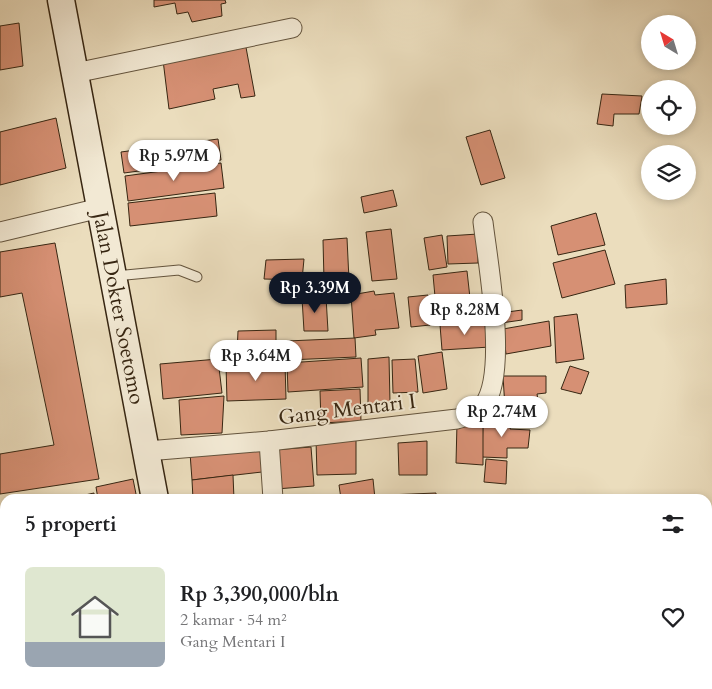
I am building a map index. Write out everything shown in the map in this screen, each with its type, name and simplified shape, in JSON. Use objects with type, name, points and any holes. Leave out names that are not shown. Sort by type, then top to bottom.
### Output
[{"type":"street","name":"Jalan Dokter Soetomo","points":[[61,0],[154,494]]},
{"type":"street","points":[[75,73],[292,28]]},
{"type":"street","points":[[0,232],[100,208]]},
{"type":"street","name":"Gang Mentari I","points":[[147,451],[269,441],[457,419],[474,415],[484,405],[492,389],[495,371],[494,319],[483,222]]},
{"type":"street","points":[[269,441],[274,494]]},
{"type":"lane","points":[[112,276],[179,270],[197,276]]},
{"type":"building","points":[[154,0],[225,0],[226,3],[221,4],[222,16],[192,22],[188,12],[177,14],[175,3],[154,7]]},
{"type":"building","points":[[19,23],[23,66],[0,70],[0,26]]},
{"type":"building","points":[[245,42],[255,96],[241,98],[238,84],[213,89],[215,99],[169,109],[163,60]]},
{"type":"building","points":[[602,94],[641,96],[639,114],[614,114],[613,126],[597,124]]},
{"type":"building","points":[[56,118],[66,168],[0,185],[0,132]]},
{"type":"building","points":[[490,130],[505,178],[481,185],[466,137]]},
{"type":"building","points":[[218,139],[221,160],[124,173],[121,152]]},
{"type":"building","points":[[221,163],[224,188],[128,201],[125,176]]},
{"type":"building","points":[[393,190],[397,206],[364,213],[361,197]]},
{"type":"building","points":[[215,193],[217,216],[130,226],[128,203]]},
{"type":"building","points":[[596,213],[605,245],[558,255],[551,226]]},
{"type":"building","points":[[391,229],[397,279],[372,281],[366,232]]},
{"type":"building","points":[[478,234],[478,263],[448,264],[447,236]]},
{"type":"building","points":[[442,235],[447,267],[429,270],[424,238]]},
{"type":"building","points":[[347,238],[349,280],[324,280],[323,240]]},
{"type":"building","points":[[55,243],[99,479],[0,494],[0,454],[54,445],[22,293],[0,297],[0,252]]},
{"type":"building","points":[[605,250],[615,284],[562,298],[553,263]]},
{"type":"building","points":[[304,259],[302,280],[264,279],[266,260]]},
{"type":"building","points":[[467,271],[472,316],[437,318],[433,275]]},
{"type":"building","points":[[666,279],[667,304],[626,308],[625,285]]},
{"type":"building","points":[[374,291],[375,295],[394,293],[399,328],[375,330],[376,335],[354,338],[351,295]]},
{"type":"building","points":[[428,295],[430,325],[411,327],[408,297]]},
{"type":"building","points":[[326,297],[328,331],[304,331],[302,298]]},
{"type":"building","points":[[522,310],[522,320],[501,323],[500,313]]},
{"type":"building","points":[[577,314],[584,359],[556,363],[554,317]]},
{"type":"building","points":[[487,321],[490,347],[442,350],[440,325]]},
{"type":"building","points":[[549,321],[551,346],[506,354],[503,329]]},
{"type":"building","points":[[276,330],[276,353],[237,353],[238,331]]},
{"type":"building","points":[[355,338],[356,357],[288,360],[287,341]]},
{"type":"building","points":[[442,352],[447,389],[423,393],[418,356]]},
{"type":"building","points":[[389,357],[390,403],[368,404],[368,359]]},
{"type":"building","points":[[361,358],[363,387],[288,392],[287,363]]},
{"type":"building","points":[[218,359],[222,393],[163,399],[160,364]]},
{"type":"building","points":[[415,359],[418,392],[393,393],[392,360]]},
{"type":"building","points":[[285,363],[286,399],[227,401],[226,365]]},
{"type":"building","points":[[570,366],[589,372],[581,394],[561,389]]},
{"type":"building","points":[[503,376],[546,376],[546,393],[537,394],[539,406],[505,408]]},
{"type":"building","points":[[360,389],[361,421],[321,423],[320,391]]},
{"type":"building","points":[[224,396],[222,433],[181,435],[179,400]]},
{"type":"building","points":[[483,419],[512,420],[510,429],[530,430],[528,448],[507,448],[507,458],[482,457]]},
{"type":"building","points":[[457,423],[483,423],[483,465],[456,463]]},
{"type":"building","points":[[356,439],[356,474],[317,475],[316,440]]},
{"type":"building","points":[[427,441],[427,475],[399,475],[398,443]]},
{"type":"building","points":[[263,445],[262,472],[192,480],[190,453]]},
{"type":"building","points":[[311,447],[314,486],[276,489],[273,450]]},
{"type":"building","points":[[486,459],[507,461],[506,484],[484,482]]},
{"type":"building","points":[[233,475],[234,494],[193,494],[192,480]]},
{"type":"building","points":[[133,479],[136,494],[97,494],[96,487]]},
{"type":"building","points":[[373,479],[374,494],[340,494],[339,485]]}]
